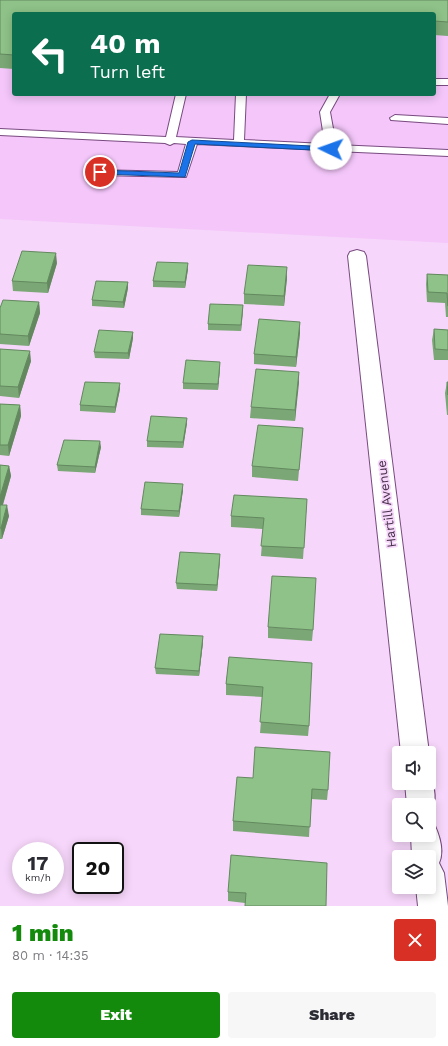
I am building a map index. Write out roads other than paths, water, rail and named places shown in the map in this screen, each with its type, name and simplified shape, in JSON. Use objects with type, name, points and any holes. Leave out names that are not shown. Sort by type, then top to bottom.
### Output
[{"type":"street","name":"Hartill Avenue","points":[[357,256],[414,746]]},
{"type":"street","points":[[432,894],[433,906]]},
{"type":"lane","points":[[436,82],[448,82]]},
{"type":"lane","points":[[170,142],[181,96]]},
{"type":"lane","points":[[239,144],[241,96]]},
{"type":"lane","points":[[331,149],[325,112],[334,96]]},
{"type":"lane","points":[[395,118],[448,121]]},
{"type":"lane","points":[[0,132],[170,142],[448,154]]},
{"type":"lane","points":[[100,172],[182,175],[192,142]]}]
